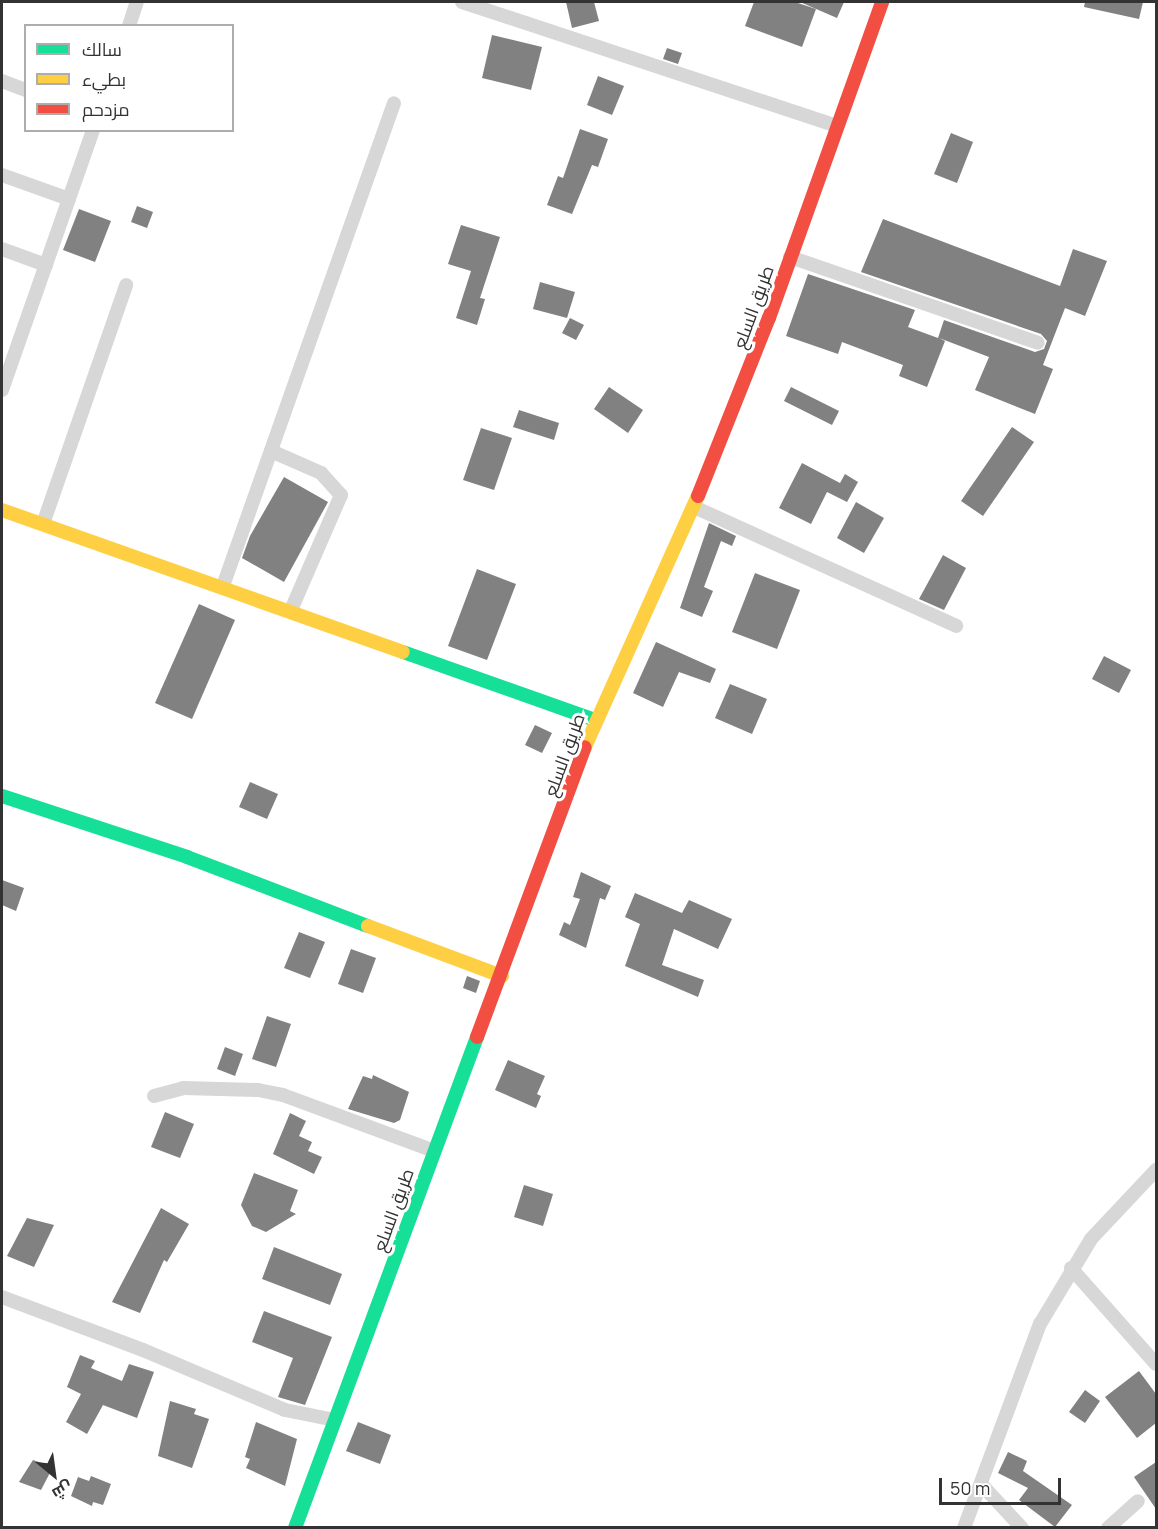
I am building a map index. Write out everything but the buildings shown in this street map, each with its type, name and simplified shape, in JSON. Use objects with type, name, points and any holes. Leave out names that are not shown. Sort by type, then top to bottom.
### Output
[{"type":"street","points":[[130,24],[137,2]]},
{"type":"street","points":[[462,2],[835,125]]},
{"type":"street","name":"طريق السلع","points":[[295,1527],[434,1150],[502,976],[595,720],[694,507],[790,257],[835,125],[882,2]]},
{"type":"street","points":[[2,81],[24,89]]},
{"type":"street","points":[[223,586],[394,103]]},
{"type":"street","points":[[2,390],[92,132]]},
{"type":"street","points":[[2,176],[69,199]]},
{"type":"street","points":[[2,249],[46,265]]},
{"type":"street","points":[[790,257],[1038,343]]},
{"type":"street","points":[[43,524],[126,285]]},
{"type":"street","points":[[271,451],[321,473],[341,495],[291,609]]},
{"type":"street","points":[[694,507],[956,626]]},
{"type":"street","points":[[2,510],[291,609],[595,720]]},
{"type":"street","points":[[2,796],[187,857],[502,976]]},
{"type":"street","points":[[154,1096],[183,1088],[275,1093],[434,1150]]},
{"type":"street","points":[[964,1527],[982,1485],[1040,1324],[1071,1268],[1114,1211],[1156,1170]]},
{"type":"street","points":[[1071,1268],[1156,1364]]},
{"type":"street","points":[[2,1297],[143,1350],[285,1410],[335,1420]]},
{"type":"street","points":[[982,1485],[1022,1527]]},
{"type":"street","points":[[1108,1527],[1138,1501]]},
{"type":"traffic: fast","points":[[403,652],[595,720]]},
{"type":"traffic: fast","points":[[2,796],[187,857],[368,926]]},
{"type":"traffic: fast","points":[[295,1528],[477,1037]]},
{"type":"traffic: slow","points":[[585,747],[698,496]]},
{"type":"traffic: slow","points":[[2,510],[403,652]]},
{"type":"traffic: slow","points":[[368,926],[502,976]]},
{"type":"traffic: jam","points":[[698,496],[769,318],[882,2]]},
{"type":"traffic: jam","points":[[477,1037],[585,747]]}]
